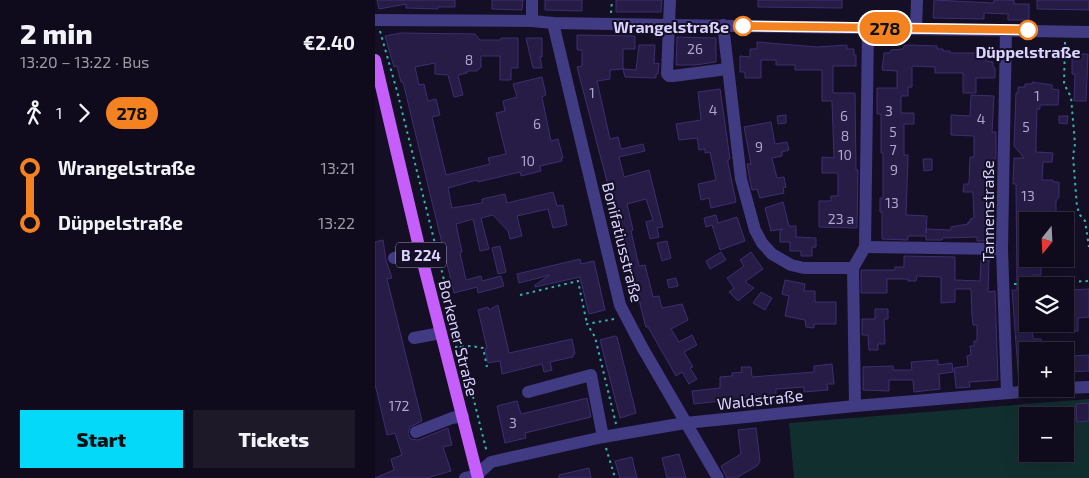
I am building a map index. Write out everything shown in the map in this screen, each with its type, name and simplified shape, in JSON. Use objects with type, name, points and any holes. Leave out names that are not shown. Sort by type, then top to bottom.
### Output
[{"type":"main road","name":"Borkener Straße","points":[[375,60],[420,251],[463,416],[473,477]]},
{"type":"street","points":[[531,21],[532,0]]},
{"type":"street","points":[[670,0],[667,74],[669,76],[727,69]]},
{"type":"street","points":[[916,28],[917,0]]},
{"type":"street","points":[[376,20],[531,21],[553,23],[1089,32]]},
{"type":"street","name":"Bonifatiusstraße","points":[[553,23],[620,305],[685,423],[718,478]]},
{"type":"street","points":[[723,25],[741,179],[749,214],[755,230],[762,243],[778,259],[797,267],[853,268]]},
{"type":"street","points":[[855,406],[853,268],[865,247],[868,28]]},
{"type":"street","name":"Tannenstraße","points":[[1006,30],[1002,250],[1007,393]]},
{"type":"street","points":[[865,247],[1002,250]]},
{"type":"street","points":[[394,258],[420,251]]},
{"type":"street","points":[[414,338],[441,333]]},
{"type":"street","points":[[528,392],[591,375],[603,436]]},
{"type":"street","points":[[1074,388],[1089,387]]},
{"type":"street","name":"Waldstraße","points":[[473,477],[491,462],[603,436],[685,423],[1019,392]]},
{"type":"street","points":[[417,432],[452,418],[463,416]]},
{"type":"path","points":[[611,23],[612,0]]},
{"type":"path","points":[[376,20],[397,91],[485,451],[491,462]]},
{"type":"path","points":[[1065,31],[1064,84],[1071,97],[1077,207],[1080,215],[1089,221]]},
{"type":"path","points":[[1085,220],[1089,247]]},
{"type":"path","points":[[520,295],[578,281],[587,324],[595,337],[619,434]]},
{"type":"path","points":[[1074,283],[1089,281]]},
{"type":"path","points":[[1003,284],[1019,284]]},
{"type":"path","points":[[587,324],[626,316]]},
{"type":"path","points":[[459,346],[483,348],[487,367]]},
{"type":"path","points":[[603,436],[615,478]]},
{"type":"green space","points":[[1089,399],[1089,478],[794,478],[789,423]]},
{"type":"building","points":[[377,0],[455,0],[455,7],[438,7],[438,9],[406,8],[406,4],[379,9]]},
{"type":"building","points":[[492,0],[523,0],[522,10],[492,9]]},
{"type":"building","points":[[545,0],[582,0],[582,11],[545,10]]},
{"type":"building","points":[[616,0],[662,0],[661,12],[616,12]]},
{"type":"building","points":[[758,0],[842,0],[842,8],[758,7]]},
{"type":"building","points":[[934,0],[994,3],[994,0],[1014,0],[1014,4],[1029,4],[1029,20],[1008,20],[1008,14],[984,13],[984,19],[933,18]]},
{"type":"building","points":[[1037,0],[1089,0],[1089,10],[1037,9]]},
{"type":"building","points":[[401,33],[475,34],[480,40],[518,38],[518,68],[511,68],[511,80],[500,80],[500,56],[481,56],[481,67],[477,71],[467,71],[467,73],[458,75],[463,95],[454,97],[448,75],[435,74],[435,63],[415,67],[419,85],[424,84],[428,101],[436,99],[440,115],[432,117],[446,175],[490,164],[488,158],[506,154],[496,113],[505,111],[503,101],[517,97],[513,84],[542,77],[546,95],[542,97],[551,141],[558,139],[563,158],[561,158],[562,161],[540,166],[541,171],[521,176],[520,172],[478,182],[477,180],[448,188],[452,208],[482,203],[482,199],[505,194],[507,203],[553,192],[557,206],[563,205],[567,225],[553,228],[548,209],[517,216],[522,236],[510,239],[508,231],[493,215],[481,218],[489,249],[480,251],[473,219],[456,224],[466,280],[481,276],[482,281],[501,276],[504,286],[478,293],[477,287],[454,293],[403,82],[401,82],[397,66],[394,67],[385,36]]},
{"type":"building","points":[[577,35],[635,36],[635,49],[623,49],[623,69],[610,70],[610,79],[597,81],[610,139],[618,137],[621,149],[643,144],[645,151],[619,157],[624,177],[649,170],[663,227],[657,228],[659,237],[650,239],[646,222],[653,220],[646,199],[627,204],[633,230],[631,231],[639,266],[645,265],[653,297],[659,296],[662,308],[682,304],[688,320],[671,329],[679,342],[692,335],[697,345],[684,352],[693,367],[690,368],[697,379],[689,384],[682,372],[676,376],[648,327],[646,327],[631,268],[625,270],[619,246],[625,245],[621,230],[616,232],[607,194],[610,193],[577,67],[582,66],[582,50],[577,50]]},
{"type":"building","points":[[677,37],[716,38],[716,62],[676,65]]},
{"type":"building","points":[[526,38],[542,38],[542,57],[540,56],[542,68],[533,68]]},
{"type":"building","points":[[757,42],[817,47],[847,45],[847,49],[854,49],[856,66],[833,66],[833,93],[855,93],[856,170],[858,170],[857,228],[819,227],[819,201],[831,201],[831,196],[838,196],[838,173],[822,173],[822,157],[834,158],[832,101],[822,101],[822,70],[795,70],[795,65],[776,65],[776,60],[761,60],[761,78],[745,78],[745,72],[740,72],[740,56],[750,57],[750,49],[757,49]]},
{"type":"building","points":[[639,45],[655,45],[654,64],[659,63],[656,78],[625,77],[623,69],[636,70]]},
{"type":"building","points":[[904,46],[937,46],[937,49],[950,51],[950,53],[978,53],[978,58],[986,58],[986,61],[993,62],[995,78],[976,78],[976,93],[963,93],[963,73],[935,73],[935,67],[912,66],[912,87],[908,87],[908,96],[901,96],[901,113],[914,113],[914,124],[904,124],[904,155],[908,155],[906,215],[927,216],[926,229],[951,230],[951,227],[968,224],[970,219],[974,218],[973,192],[963,192],[964,184],[969,184],[970,157],[974,157],[974,136],[951,135],[951,115],[970,116],[971,95],[994,96],[992,132],[996,132],[996,159],[993,159],[992,192],[987,192],[987,208],[991,208],[991,241],[977,241],[977,237],[926,240],[926,236],[908,236],[908,240],[882,239],[880,198],[883,198],[883,153],[881,153],[881,114],[877,114],[877,88],[897,88],[897,71],[882,70],[884,53],[903,49]]},
{"type":"building","points":[[1072,54],[1088,54],[1086,101],[1074,101],[1075,74],[1072,74]]},
{"type":"building","points":[[1032,82],[1052,85],[1052,89],[1059,90],[1058,105],[1040,105],[1040,109],[1037,109],[1036,152],[1053,153],[1052,162],[1043,162],[1042,180],[1059,182],[1059,197],[1056,201],[1056,212],[1019,212],[1019,268],[1041,268],[1041,275],[1019,277],[1019,332],[1033,332],[1033,339],[1041,339],[1041,342],[1019,342],[1019,383],[1012,290],[1017,290],[1016,184],[1013,184],[1014,158],[1024,158],[1014,146],[1016,93],[1018,93],[1018,87],[1032,84]]},
{"type":"building","points":[[720,89],[730,159],[728,159],[728,163],[736,202],[711,208],[709,198],[701,200],[698,184],[716,180],[710,152],[705,153],[705,149],[699,150],[697,138],[679,140],[676,124],[701,120],[698,92]]},
{"type":"building","points":[[786,115],[786,123],[778,124],[777,116]]},
{"type":"building","points":[[1059,116],[1068,116],[1067,124],[1059,123]]},
{"type":"building","points":[[771,122],[775,144],[787,142],[789,150],[782,152],[782,156],[772,158],[777,178],[784,177],[786,187],[783,188],[784,193],[760,198],[757,189],[752,190],[747,164],[751,164],[744,127]]},
{"type":"building","points":[[923,159],[932,159],[932,170],[924,171]]},
{"type":"building","points":[[783,202],[789,226],[796,226],[796,237],[816,238],[816,247],[812,247],[812,256],[801,256],[801,251],[790,251],[790,242],[780,242],[780,231],[783,229],[771,231],[765,208]]},
{"type":"building","points":[[716,215],[718,223],[737,217],[745,241],[720,250],[712,225],[706,227],[704,218]]},
{"type":"building","points":[[383,240],[386,260],[392,278],[387,279],[422,421],[410,427],[408,434],[411,439],[418,440],[448,428],[452,445],[443,447],[451,471],[427,478],[375,478],[394,470],[391,459],[402,455],[395,433],[387,435],[375,384],[375,242]]},
{"type":"building","points":[[667,241],[671,258],[662,261],[657,243]]},
{"type":"building","points":[[500,246],[506,272],[498,274],[492,248]]},
{"type":"building","points":[[721,252],[726,260],[710,269],[706,261]]},
{"type":"building","points":[[751,252],[763,269],[745,282],[754,288],[738,301],[729,292],[734,288],[727,278],[744,266],[740,260]]},
{"type":"building","points":[[904,256],[955,257],[955,280],[980,281],[981,260],[989,260],[988,292],[995,291],[998,380],[969,382],[970,387],[956,388],[954,368],[968,366],[967,356],[971,355],[970,346],[974,346],[974,341],[977,341],[977,325],[973,325],[971,289],[955,289],[955,302],[941,303],[941,277],[917,276],[916,281],[887,279],[887,293],[861,293],[861,270],[895,270],[895,267],[904,267]]},
{"type":"building","points":[[580,259],[581,264],[594,261],[605,310],[589,314],[580,277],[535,287],[535,285],[550,275],[519,283],[517,274]]},
{"type":"building","points":[[676,278],[678,286],[669,288],[667,280]]},
{"type":"building","points":[[785,280],[805,284],[804,291],[815,291],[815,302],[836,302],[836,324],[814,324],[814,328],[806,327],[805,320],[785,316],[789,296],[782,294]]},
{"type":"building","points":[[1089,289],[1089,317],[1078,318],[1078,331],[1074,331],[1074,290]]},
{"type":"building","points":[[761,292],[772,298],[765,310],[753,303]]},
{"type":"building","points":[[498,305],[509,353],[572,339],[575,354],[573,357],[550,362],[552,370],[544,372],[542,364],[502,374],[500,361],[488,363],[485,349],[487,348],[478,310],[488,307],[489,310]]},
{"type":"building","points":[[875,309],[888,309],[888,319],[884,319],[885,344],[878,344],[878,350],[869,350],[868,335],[862,335],[862,319],[875,319]]},
{"type":"building","points":[[617,337],[636,413],[620,418],[600,340]]},
{"type":"building","points":[[1089,355],[1089,371],[1074,372],[1074,356]]},
{"type":"building","points":[[938,360],[938,365],[952,363],[953,372],[939,374],[940,389],[914,392],[913,380],[889,380],[889,391],[863,390],[863,367],[893,366],[893,370],[912,370],[911,362]]},
{"type":"building","points":[[832,364],[834,384],[827,384],[828,390],[804,392],[804,387],[776,389],[776,395],[694,404],[692,391],[720,388],[720,377],[732,376],[732,373],[742,372],[741,367],[751,367],[752,377],[814,372],[814,366]]},
{"type":"building","points":[[587,398],[591,417],[525,433],[526,438],[505,443],[497,406],[517,401],[521,414]]},
{"type":"building","points":[[1089,403],[1089,421],[1077,422],[1076,404]]},
{"type":"building","points":[[756,428],[760,461],[757,466],[736,478],[727,478],[721,466],[741,454],[738,430]]},
{"type":"building","points":[[679,454],[686,478],[667,478],[662,458]]},
{"type":"building","points":[[632,457],[637,478],[620,478],[615,461]]},
{"type":"building","points":[[589,468],[591,478],[559,478],[559,475]]},
{"type":"bus line","name":"278","points":[[743,26],[1028,30]]},
{"type":"place","name":"Wrangelstraße","points":[[743,26]]},
{"type":"place","name":"Düppelstraße","points":[[1028,30]]}]
